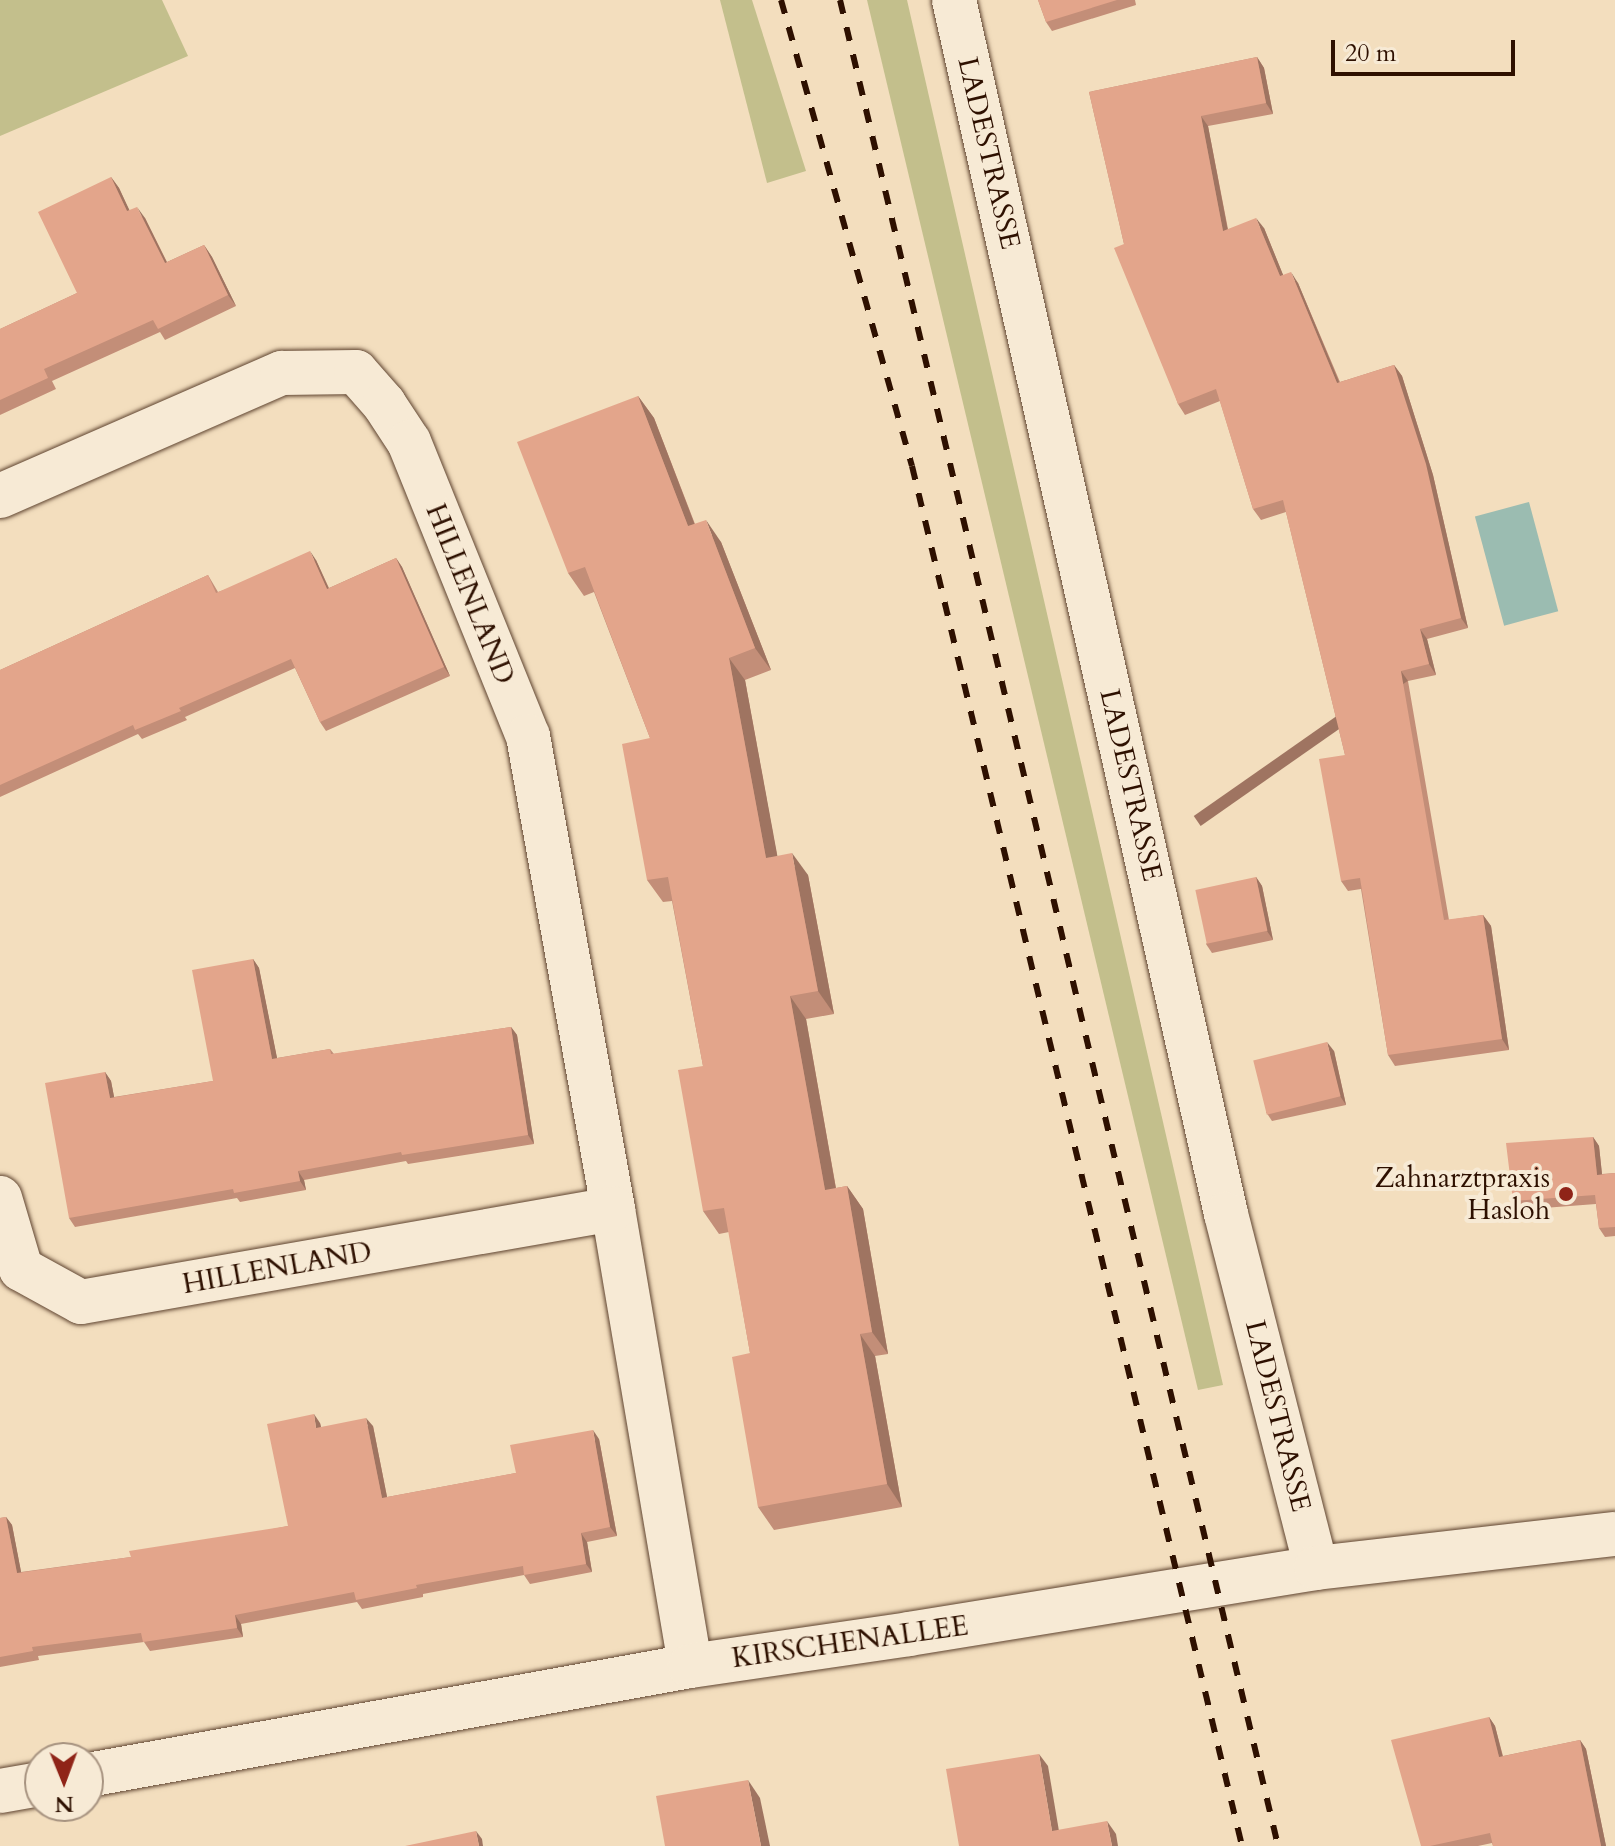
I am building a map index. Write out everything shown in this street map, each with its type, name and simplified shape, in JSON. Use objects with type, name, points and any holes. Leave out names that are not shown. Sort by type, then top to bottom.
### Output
[{"type":"street","name":"LADESTRASSE","points":[[954,0],[1226,1214],[1316,1568]]},
{"type":"street","name":"HILLENLAND","points":[[0,496],[282,373],[356,372],[384,404],[409,442],[528,736],[613,1209],[690,1666]]},
{"type":"street","name":"HILLENLAND","points":[[0,1198],[21,1269],[81,1302],[613,1209]]},
{"type":"street","name":"KIRSCHENALLEE","points":[[104,1772],[690,1666],[1316,1568],[1615,1534]]},
{"type":"street","points":[[0,1791],[24,1787]]},
{"type":"shaded area","points":[[0,0],[162,0],[188,56],[0,136]]},
{"type":"shaded area","points":[[720,0],[752,0],[806,171],[767,183]]},
{"type":"shaded area","points":[[867,0],[907,0],[1223,1385],[1198,1390]]},
{"type":"water","points":[[1529,502],[1558,611],[1504,626],[1475,516]]},
{"type":"building","points":[[1038,0],[1117,0],[1046,22]]},
{"type":"building","points":[[1257,57],[1266,103],[1201,116],[1223,231],[1256,218],[1280,276],[1291,272],[1337,383],[1394,365],[1426,464],[1461,618],[1420,629],[1429,664],[1401,671],[1444,920],[1483,915],[1502,1039],[1388,1055],[1360,878],[1341,881],[1319,759],[1345,755],[1283,500],[1253,509],[1216,389],[1178,404],[1114,248],[1124,244],[1089,92]]},
{"type":"building","points":[[111,177],[127,211],[137,207],[165,263],[204,245],[228,295],[158,329],[153,320],[44,369],[48,378],[0,400],[0,329],[77,293],[38,212]]},
{"type":"building","points":[[638,396],[688,526],[706,520],[755,648],[729,658],[766,858],[792,853],[818,991],[790,996],[825,1190],[847,1186],[872,1332],[860,1334],[887,1484],[758,1507],[732,1357],[750,1353],[724,1208],[703,1211],[678,1070],[703,1066],[668,877],[647,880],[622,744],[650,738],[585,567],[568,573],[517,442]]},
{"type":"building","points":[[310,551],[327,589],[396,558],[444,667],[320,722],[291,659],[179,708],[181,711],[135,730],[133,725],[0,785],[0,670],[208,575],[216,593]]},
{"type":"building","points":[[1256,877],[1267,931],[1207,944],[1195,890]]},
{"type":"building","points":[[253,959],[272,1059],[330,1049],[331,1054],[511,1027],[528,1135],[402,1155],[401,1152],[298,1171],[300,1181],[234,1193],[233,1189],[69,1218],[45,1083],[105,1072],[110,1098],[213,1081],[192,970]]},
{"type":"building","points":[[1327,1042],[1341,1096],[1267,1115],[1253,1060]]},
{"type":"building","name":"Zahnarztpraxis Hasloh","points":[[1593,1137],[1597,1175],[1615,1173],[1615,1227],[1599,1228],[1595,1195],[1513,1201],[1506,1143]]},
{"type":"building","points":[[314,1414],[316,1428],[366,1418],[382,1498],[516,1473],[510,1445],[593,1430],[610,1527],[581,1533],[586,1564],[524,1575],[523,1566],[416,1585],[417,1588],[356,1600],[354,1592],[235,1615],[237,1628],[143,1642],[141,1633],[32,1647],[33,1651],[0,1657],[0,1518],[6,1517],[17,1573],[131,1557],[129,1551],[288,1526],[267,1424]]},
{"type":"building","points":[[1489,1717],[1499,1757],[1580,1740],[1601,1846],[1493,1846],[1490,1833],[1421,1846],[1391,1740]]},
{"type":"building","points":[[1039,1754],[1052,1831],[1107,1821],[1112,1846],[959,1846],[946,1769]]},
{"type":"building","points":[[748,1780],[761,1846],[665,1846],[656,1796]]},
{"type":"building","points":[[476,1831],[479,1846],[405,1846]]},
{"type":"railway","points":[[781,0],[912,466],[1242,1846]]},
{"type":"railway","points":[[840,0],[1278,1846]]},
{"type":"place","name":"Zahnarztpraxis Hasloh","points":[[1566,1194]]}]
